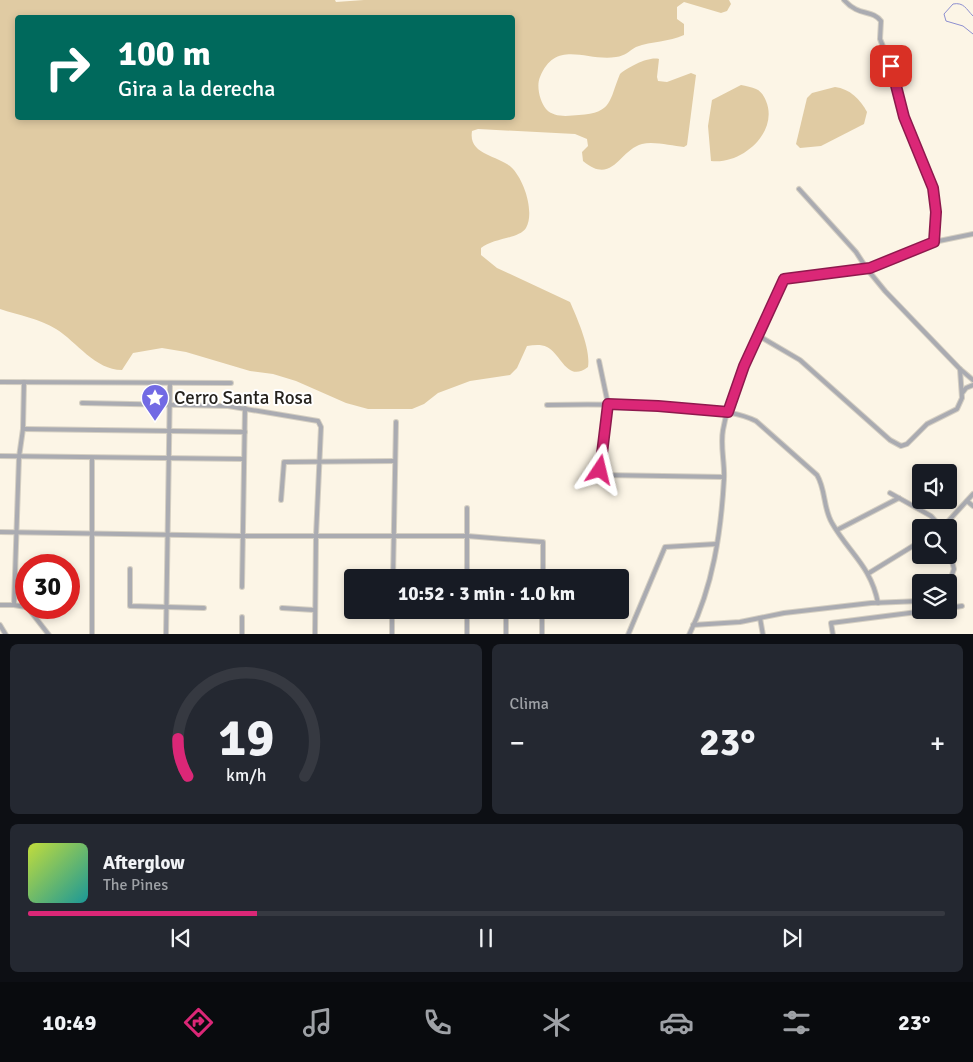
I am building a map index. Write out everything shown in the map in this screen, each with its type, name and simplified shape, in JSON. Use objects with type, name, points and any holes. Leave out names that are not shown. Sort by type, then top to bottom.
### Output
[{"type":"street","points":[[844,0],[855,11],[876,16],[881,21],[880,40],[891,66],[902,109],[933,188],[936,212],[934,242]]},
{"type":"street","points":[[799,189],[856,252],[867,269],[960,369],[973,380]]},
{"type":"street","points":[[689,634],[707,592],[716,544],[724,477],[722,437],[728,412],[744,366],[784,279],[867,269],[934,242],[973,234]]},
{"type":"street","points":[[759,336],[800,360],[898,445],[907,444],[928,424],[957,409],[961,403],[962,394],[960,369]]},
{"type":"street","points":[[599,361],[608,404],[600,470],[602,475],[724,477]]},
{"type":"street","points":[[0,382],[230,383]]},
{"type":"street","points":[[0,605],[14,604],[18,533],[19,457],[24,429],[24,382]]},
{"type":"street","points":[[166,634],[170,383]]},
{"type":"street","points":[[962,394],[966,388],[973,385]]},
{"type":"street","points":[[82,403],[170,404],[245,408],[318,421],[321,427],[321,462],[316,536],[315,634]]},
{"type":"street","points":[[547,405],[608,404],[658,406],[728,412],[746,416],[756,421],[817,475],[822,484],[829,518],[874,582],[878,603]]},
{"type":"street","points":[[242,587],[245,408]]},
{"type":"street","points":[[393,569],[396,422]]},
{"type":"street","points":[[24,429],[245,432]]},
{"type":"street","points":[[0,456],[244,459]]},
{"type":"street","points":[[92,458],[92,634]]},
{"type":"street","points":[[281,500],[282,465],[284,462],[395,461]]},
{"type":"street","points":[[890,493],[934,519]]},
{"type":"street","points":[[950,519],[973,494]]},
{"type":"street","points":[[837,530],[899,498]]},
{"type":"street","points":[[967,501],[973,506]]},
{"type":"street","points":[[467,508],[467,569]]},
{"type":"street","points":[[0,532],[243,536],[467,536],[543,542],[543,569]]},
{"type":"street","points":[[628,634],[666,547],[716,544]]},
{"type":"street","points":[[868,573],[912,546]]},
{"type":"street","points":[[130,569],[129,605],[204,608]]},
{"type":"street","points":[[693,625],[878,603],[912,602]]},
{"type":"street","points":[[957,607],[962,606]]},
{"type":"street","points":[[282,608],[314,610]]},
{"type":"street","points":[[833,634],[831,623],[912,613]]},
{"type":"street","points":[[242,617],[242,634]]},
{"type":"street","points":[[760,618],[763,634]]},
{"type":"street","points":[[37,619],[50,634]]},
{"type":"street","points":[[392,619],[392,634]]},
{"type":"street","points":[[467,619],[467,634]]},
{"type":"street","points":[[506,619],[506,634]]},
{"type":"street","points":[[542,619],[542,634]]},
{"type":"street","points":[[0,625],[6,634]]},
{"type":"shaded area","points":[[0,0],[335,0],[336,2],[364,0],[729,0],[731,4],[727,11],[721,13],[684,2],[677,7],[677,19],[684,24],[684,35],[636,47],[616,57],[563,55],[555,58],[547,65],[540,77],[540,98],[546,109],[553,114],[566,116],[590,114],[604,108],[611,98],[620,74],[633,65],[650,59],[659,59],[658,81],[667,82],[691,73],[696,75],[687,145],[684,147],[657,143],[642,144],[634,147],[609,168],[602,170],[593,168],[583,161],[582,152],[588,146],[587,139],[575,134],[478,129],[472,131],[472,139],[479,150],[505,163],[516,172],[524,187],[529,205],[528,221],[523,232],[486,245],[481,248],[481,255],[497,268],[570,302],[583,334],[587,352],[588,367],[581,371],[575,372],[570,370],[547,347],[540,345],[527,346],[517,368],[510,375],[470,381],[438,393],[424,404],[412,409],[368,409],[346,403],[296,381],[273,374],[250,371],[186,352],[162,348],[133,353],[122,370],[112,369],[95,360],[64,334],[36,320],[0,309]]},
{"type":"shaded area","points":[[741,85],[756,89],[763,96],[769,113],[767,124],[755,144],[745,152],[723,161],[711,161],[708,126],[712,100]]},
{"type":"shaded area","points":[[835,87],[850,92],[861,103],[867,112],[864,124],[821,146],[800,148],[796,144],[807,98],[812,93]]},
{"type":"waterway","points":[[973,16],[960,4],[953,4],[944,14],[946,21],[963,26],[973,34]]},
{"type":"place","name":"Cerro Santa Rosa","points":[[155,422]]},
{"type":"route","points":[[600,470],[607,428],[608,404],[728,412],[744,366],[784,279],[870,268],[934,242],[936,204],[933,188],[927,168],[904,117],[891,66]]}]
